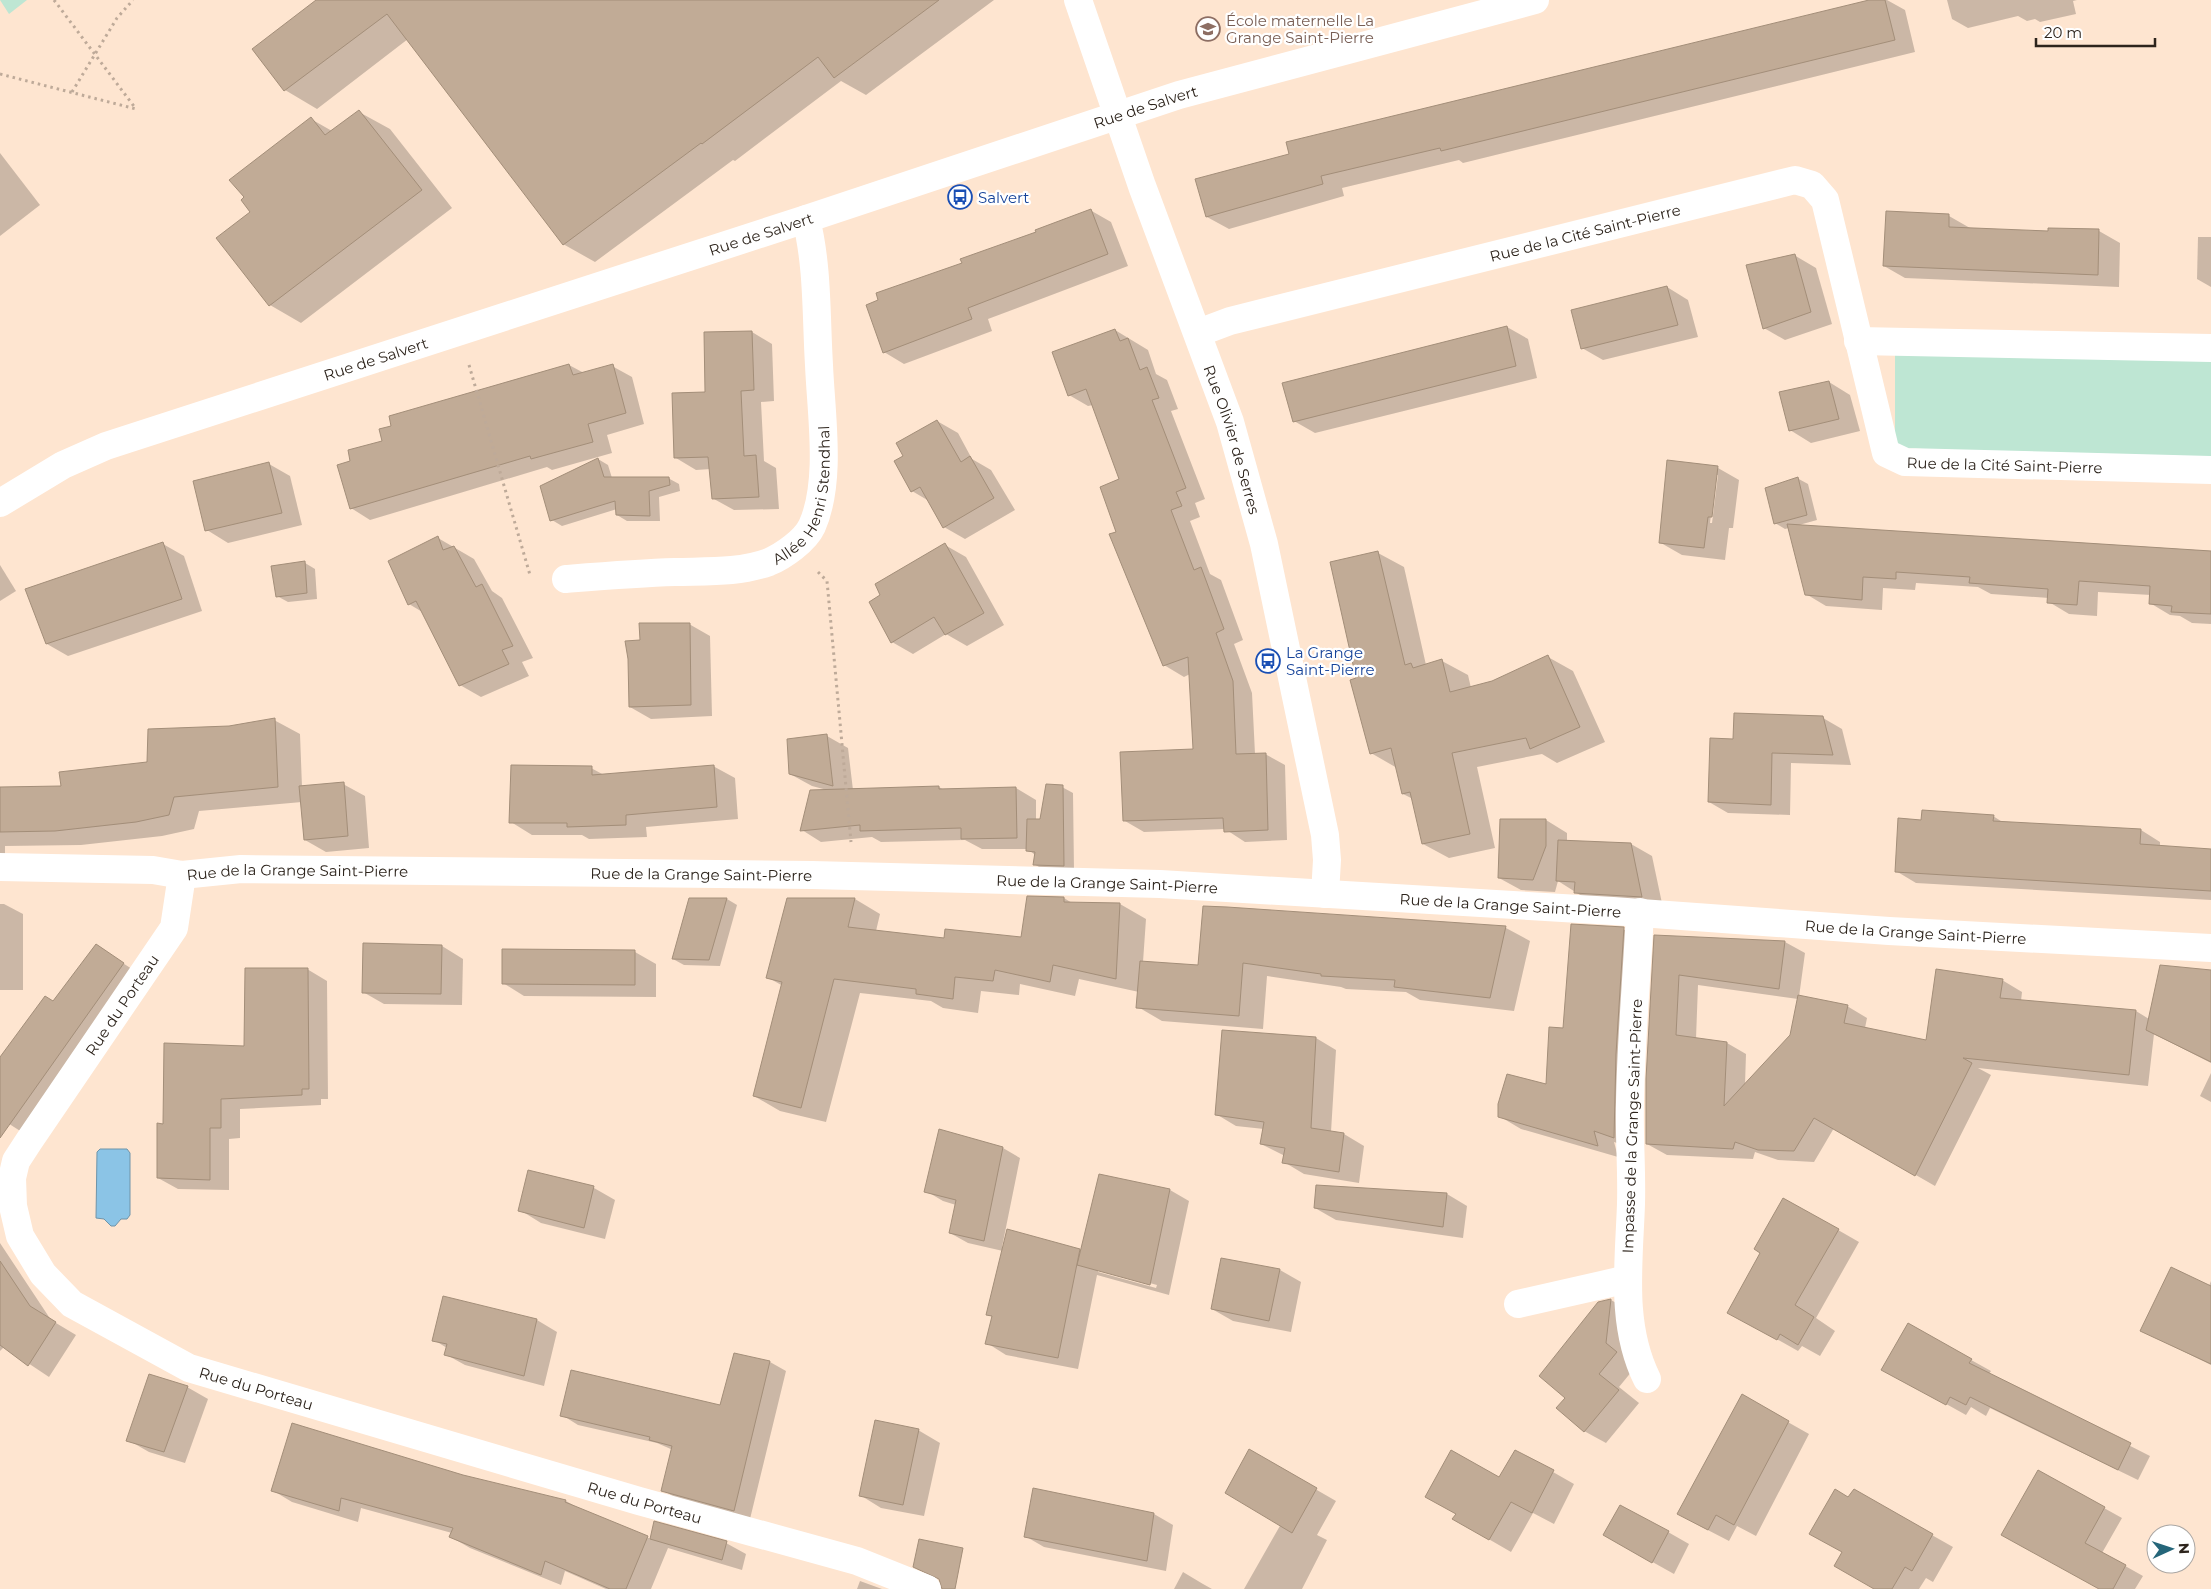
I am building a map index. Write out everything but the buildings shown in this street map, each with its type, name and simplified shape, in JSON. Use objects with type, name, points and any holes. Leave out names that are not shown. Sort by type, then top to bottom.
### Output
[{"type":"street","name":"Rue Olivier de Serres","points":[[1078,0],[1117,115],[1230,422],[1264,544],[1326,835],[1328,860],[1325,894]]},
{"type":"street","name":"Rue de Salvert","points":[[0,503],[63,465],[106,446],[459,330],[806,219],[1117,115],[1223,82],[1535,0]]},
{"type":"street","name":"Rue de la Cité Saint-Pierre","points":[[1198,333],[1230,321],[1795,180],[1812,185],[1825,200],[1886,453],[1905,462],[2211,470]]},
{"type":"street","name":"Allée Henri Stendhal","points":[[566,579],[613,574],[742,570],[770,561],[794,546],[811,528],[821,499],[823,458],[812,242],[806,219]]},
{"type":"street","points":[[1858,341],[2211,348]]},
{"type":"street","name":"Rue de la Grange Saint-Pierre","points":[[0,867],[153,870],[182,875],[242,869],[854,876],[1160,884],[1640,912],[1899,932],[2211,948]]},
{"type":"street","name":"Rue du Porteau","points":[[182,875],[174,928],[6,1174],[20,1236],[43,1274],[72,1304],[189,1368],[639,1502],[857,1561],[928,1589]]},
{"type":"street","name":"Impasse de la Grange Saint-Pierre","points":[[1640,912],[1630,1102],[1631,1203],[1628,1279],[1631,1333],[1637,1359],[1648,1379]]},
{"type":"street","points":[[1518,1304],[1628,1279]]},
{"type":"path","points":[[0,74],[136,109],[54,0]]},
{"type":"path","points":[[72,92],[117,18],[133,0]]},
{"type":"path","points":[[459,330],[532,579],[566,579]]},
{"type":"path","points":[[794,546],[827,581],[854,876]]},
{"type":"green space","points":[[0,0],[27,0],[9,14]]},
{"type":"green space","points":[[1895,355],[2211,357],[2211,459],[1895,448]]},
{"type":"water","points":[[100,1149],[127,1149],[130,1153],[130,1215],[127,1219],[121,1219],[115,1226],[111,1226],[104,1219],[96,1218],[97,1152]]},
{"type":"place","name":"École maternelle La Grange Saint-Pierre","points":[[1208,29]]},
{"type":"place","name":"Salvert","points":[[960,197]]},
{"type":"place","name":"La Grange Saint-Pierre","points":[[1268,661]]}]
